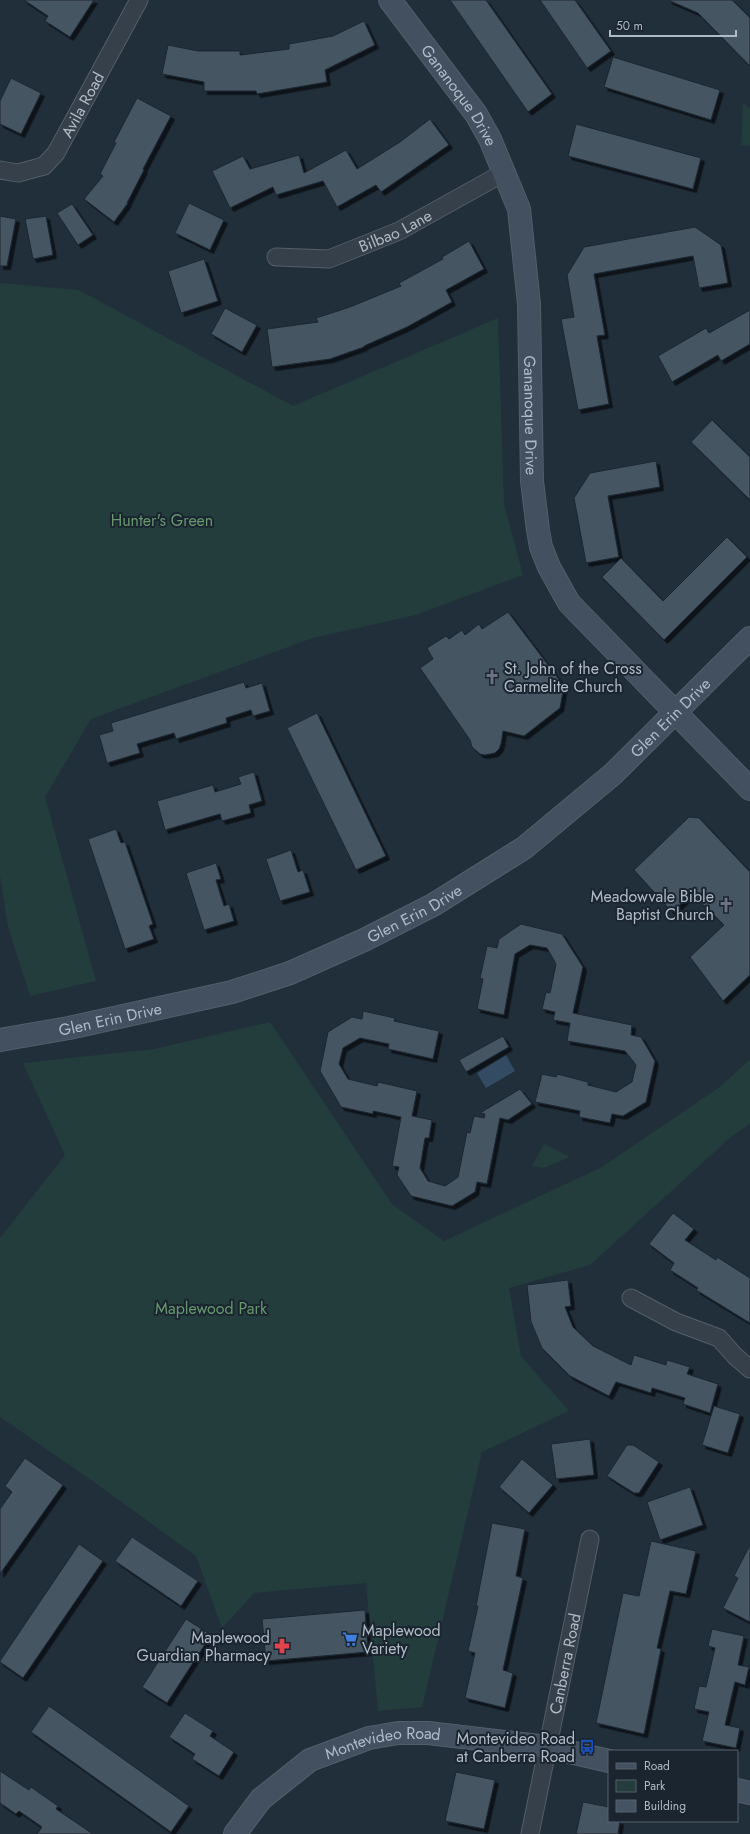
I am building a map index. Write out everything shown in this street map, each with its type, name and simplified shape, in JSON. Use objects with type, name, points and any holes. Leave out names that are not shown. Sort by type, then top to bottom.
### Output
[{"type":"street","name":"Avila Road","points":[[0,170],[18,173],[44,166],[56,153],[139,0]]},
{"type":"street","name":"Gananoque Drive","points":[[390,0],[476,114],[490,139],[505,172],[519,209],[529,304],[532,481],[541,547],[548,567],[569,603],[750,789]]},
{"type":"street","name":"Bilbao Lane","points":[[276,257],[329,259],[399,231],[505,172]]},
{"type":"street","name":"Glen Erin Drive","points":[[0,1040],[69,1028],[232,992],[290,973],[364,940],[433,905],[524,848],[612,774],[750,638]]},
{"type":"street","points":[[631,1298],[676,1322],[719,1338],[735,1356],[750,1368]]},
{"type":"street","name":"Canberra Road","points":[[530,1834],[590,1539]]},
{"type":"street","name":"Montevideo Road","points":[[235,1834],[261,1799],[310,1760],[369,1738],[398,1733],[428,1733],[548,1747],[608,1761]]},
{"type":"street","points":[[738,1790],[750,1793]]},
{"type":"green space","points":[[743,103],[750,108],[750,146],[741,145]]},
{"type":"green space","name":"Hunter's Green","points":[[0,283],[79,290],[293,406],[498,318],[504,504],[523,575],[416,615],[313,638],[91,719],[45,797],[96,981],[30,996],[8,927],[0,876]]},
{"type":"green space","name":"Maplewood Park","points":[[270,1022],[392,1204],[444,1241],[602,1167],[721,1086],[750,1059],[750,1124],[732,1136],[590,1265],[509,1288],[521,1356],[569,1411],[482,1452],[422,1707],[378,1711],[366,1583],[254,1593],[222,1628],[196,1556],[91,1480],[0,1417],[0,1238],[65,1155],[23,1063],[154,1049]]},
{"type":"green space","points":[[544,1144],[570,1157],[544,1168],[532,1166]]},
{"type":"water","points":[[506,1055],[515,1071],[486,1088],[477,1073]]},
{"type":"building","points":[[24,0],[94,0],[70,37],[45,21],[48,16]]},
{"type":"building","points":[[450,0],[486,0],[552,94],[528,112]]},
{"type":"building","points":[[540,0],[575,0],[611,51],[587,68]]},
{"type":"building","points":[[668,0],[732,0],[750,18],[750,66],[698,13]]},
{"type":"building","points":[[364,21],[375,45],[325,70],[327,82],[257,94],[256,91],[204,91],[204,82],[162,74],[168,45],[198,51],[240,51],[240,55],[289,49],[289,44],[333,36]]},
{"type":"building","points":[[613,57],[720,90],[711,120],[604,87]]},
{"type":"building","points":[[11,78],[41,93],[21,134],[0,124],[0,101]]},
{"type":"building","points":[[137,98],[171,116],[143,169],[144,170],[128,203],[114,222],[84,199],[103,176],[100,174],[116,143],[114,142]]},
{"type":"building","points":[[430,119],[449,145],[381,192],[376,185],[337,207],[323,181],[276,195],[273,187],[230,208],[212,171],[243,156],[250,169],[299,155],[304,173],[346,150],[357,169],[400,142]]},
{"type":"building","points":[[576,124],[701,158],[693,189],[568,156]]},
{"type":"building","points":[[189,203],[224,220],[210,250],[175,233]]},
{"type":"building","points":[[72,204],[93,235],[78,245],[57,213]]},
{"type":"building","points":[[0,216],[16,219],[7,266],[0,266]]},
{"type":"building","points":[[46,216],[53,255],[33,259],[25,219]]},
{"type":"building","points":[[695,227],[721,245],[728,283],[699,288],[693,256],[594,274],[605,335],[597,336],[609,404],[578,410],[561,319],[574,317],[567,275],[584,247]]},
{"type":"building","points":[[469,241],[484,269],[446,290],[452,302],[407,327],[364,347],[330,359],[272,367],[267,329],[318,322],[316,318],[350,307],[401,286],[399,283],[443,259],[442,257]]},
{"type":"building","points":[[204,259],[218,301],[181,313],[168,271]]},
{"type":"building","points":[[225,308],[257,325],[242,352],[211,334]]},
{"type":"building","points":[[750,310],[750,344],[721,361],[718,355],[672,382],[658,356],[706,328],[709,333]]},
{"type":"building","points":[[712,420],[750,457],[750,500],[691,442]]},
{"type":"building","points":[[656,461],[660,487],[608,496],[619,557],[586,563],[574,498],[590,473]]},
{"type":"building","points":[[727,537],[747,557],[664,640],[602,577],[621,558],[663,601]]},
{"type":"building","name":"St. John of the Cross Carmelite Church","points":[[508,612],[564,686],[560,708],[524,736],[503,731],[499,749],[495,753],[485,755],[480,754],[472,747],[470,740],[420,668],[433,659],[427,648],[446,636],[449,639],[462,630],[465,635],[479,624],[482,629]]},
{"type":"building","points":[[244,682],[246,688],[262,683],[270,711],[253,716],[251,710],[226,718],[227,723],[176,739],[174,733],[137,744],[140,753],[107,763],[99,735],[113,731],[111,723]]},
{"type":"building","points":[[317,713],[386,856],[356,870],[287,728]]},
{"type":"building","points":[[254,772],[262,801],[249,805],[251,813],[222,821],[220,814],[165,830],[157,801],[213,785],[215,792],[241,784],[238,777]]},
{"type":"building","name":"Meadowvale Bible Baptist Church","points":[[689,817],[699,818],[750,872],[750,975],[723,1001],[690,957],[724,925],[692,894],[672,912],[634,870]]},
{"type":"building","points":[[116,829],[121,843],[125,842],[153,924],[149,926],[154,939],[125,949],[88,839]]},
{"type":"building","points":[[291,850],[298,872],[303,870],[310,892],[280,901],[266,859]]},
{"type":"building","points":[[216,863],[221,879],[216,880],[224,906],[229,904],[234,921],[204,930],[186,873]]},
{"type":"building","points":[[521,924],[562,934],[583,967],[573,1013],[632,1025],[631,1035],[641,1037],[655,1061],[646,1102],[623,1116],[612,1114],[610,1123],[579,1117],[580,1111],[535,1102],[542,1074],[556,1077],[557,1074],[588,1082],[588,1085],[616,1092],[632,1082],[636,1065],[625,1051],[567,1041],[570,1023],[553,1020],[555,1012],[542,1009],[546,992],[550,993],[556,964],[547,948],[530,945],[515,954],[504,1015],[477,1009],[483,979],[480,978],[487,946],[497,948],[499,939]]},
{"type":"building","points":[[363,1011],[395,1018],[394,1021],[439,1031],[433,1059],[388,1049],[389,1044],[360,1038],[343,1048],[339,1064],[348,1079],[377,1086],[378,1082],[417,1091],[412,1116],[432,1120],[429,1138],[425,1138],[420,1168],[428,1181],[445,1186],[458,1177],[467,1132],[470,1133],[474,1116],[484,1118],[485,1114],[480,1113],[520,1089],[532,1104],[508,1120],[500,1118],[487,1184],[477,1182],[475,1192],[452,1206],[411,1196],[397,1175],[399,1167],[392,1166],[401,1117],[373,1111],[373,1114],[341,1107],[320,1071],[328,1032],[352,1017],[362,1019]]},
{"type":"building","points":[[503,1036],[509,1047],[466,1072],[459,1060]]},
{"type":"building","points":[[673,1213],[694,1229],[685,1240],[716,1260],[717,1257],[750,1278],[750,1323],[696,1290],[698,1288],[670,1270],[674,1263],[649,1244]]},
{"type":"building","points":[[568,1280],[571,1306],[565,1307],[573,1327],[593,1346],[631,1365],[634,1355],[666,1365],[667,1360],[690,1367],[687,1374],[718,1384],[710,1413],[683,1404],[685,1398],[652,1388],[651,1393],[616,1382],[609,1396],[570,1376],[542,1348],[531,1322],[527,1285]]},
{"type":"building","points":[[714,1406],[740,1414],[728,1453],[702,1445]]},
{"type":"building","points":[[590,1439],[594,1475],[556,1479],[551,1444]]},
{"type":"building","points":[[627,1445],[633,1445],[659,1462],[639,1493],[634,1493],[607,1476]]},
{"type":"building","points":[[25,1458],[63,1485],[0,1574],[0,1509],[12,1492],[5,1486]]},
{"type":"building","points":[[522,1459],[553,1485],[529,1513],[499,1487]]},
{"type":"building","points":[[690,1487],[703,1525],[660,1540],[647,1502]]},
{"type":"building","points":[[492,1523],[525,1529],[516,1576],[523,1578],[503,1670],[513,1673],[505,1708],[465,1698],[475,1653],[468,1651],[478,1606],[476,1606]]},
{"type":"building","points":[[132,1537],[198,1581],[181,1606],[115,1561]]},
{"type":"building","points":[[651,1541],[696,1551],[686,1594],[670,1591],[657,1648],[661,1649],[644,1734],[596,1723],[623,1593],[639,1596]]},
{"type":"building","points":[[79,1544],[103,1561],[23,1678],[0,1661]]},
{"type":"building","points":[[750,1545],[750,1622],[723,1608],[738,1578],[734,1576]]},
{"type":"building","points":[[365,1610],[368,1652],[266,1661],[262,1619]]},
{"type":"building","points":[[186,1619],[211,1635],[167,1703],[142,1687]]},
{"type":"building","points":[[712,1629],[744,1636],[738,1665],[749,1667],[745,1685],[735,1682],[725,1725],[740,1728],[736,1748],[702,1741],[709,1712],[694,1709],[699,1686],[706,1687],[715,1648],[708,1646]]},
{"type":"building","points":[[49,1706],[189,1806],[171,1832],[31,1732]]},
{"type":"building","points":[[185,1713],[213,1731],[210,1736],[234,1752],[219,1776],[192,1759],[195,1754],[169,1737]]},
{"type":"building","points":[[0,1771],[29,1790],[31,1787],[58,1806],[56,1809],[93,1834],[37,1834],[42,1827],[19,1811],[16,1814],[0,1803]]},
{"type":"building","points":[[456,1772],[495,1780],[484,1829],[445,1821]]},
{"type":"building","points":[[583,1802],[608,1807],[608,1822],[620,1822],[618,1834],[576,1834]]},
{"type":"place","name":"St. John of the Cross Carmelite Church","points":[[492,677]]},
{"type":"place","name":"Meadowvale Bible Baptist Church","points":[[726,905]]},
{"type":"place","name":"Maplewood Variety","points":[[350,1639]]},
{"type":"place","name":"Maplewood Guardian Pharmacy","points":[[282,1646]]},
{"type":"place","name":"Montevideo Road at Canberra Road","points":[[587,1747]]}]
